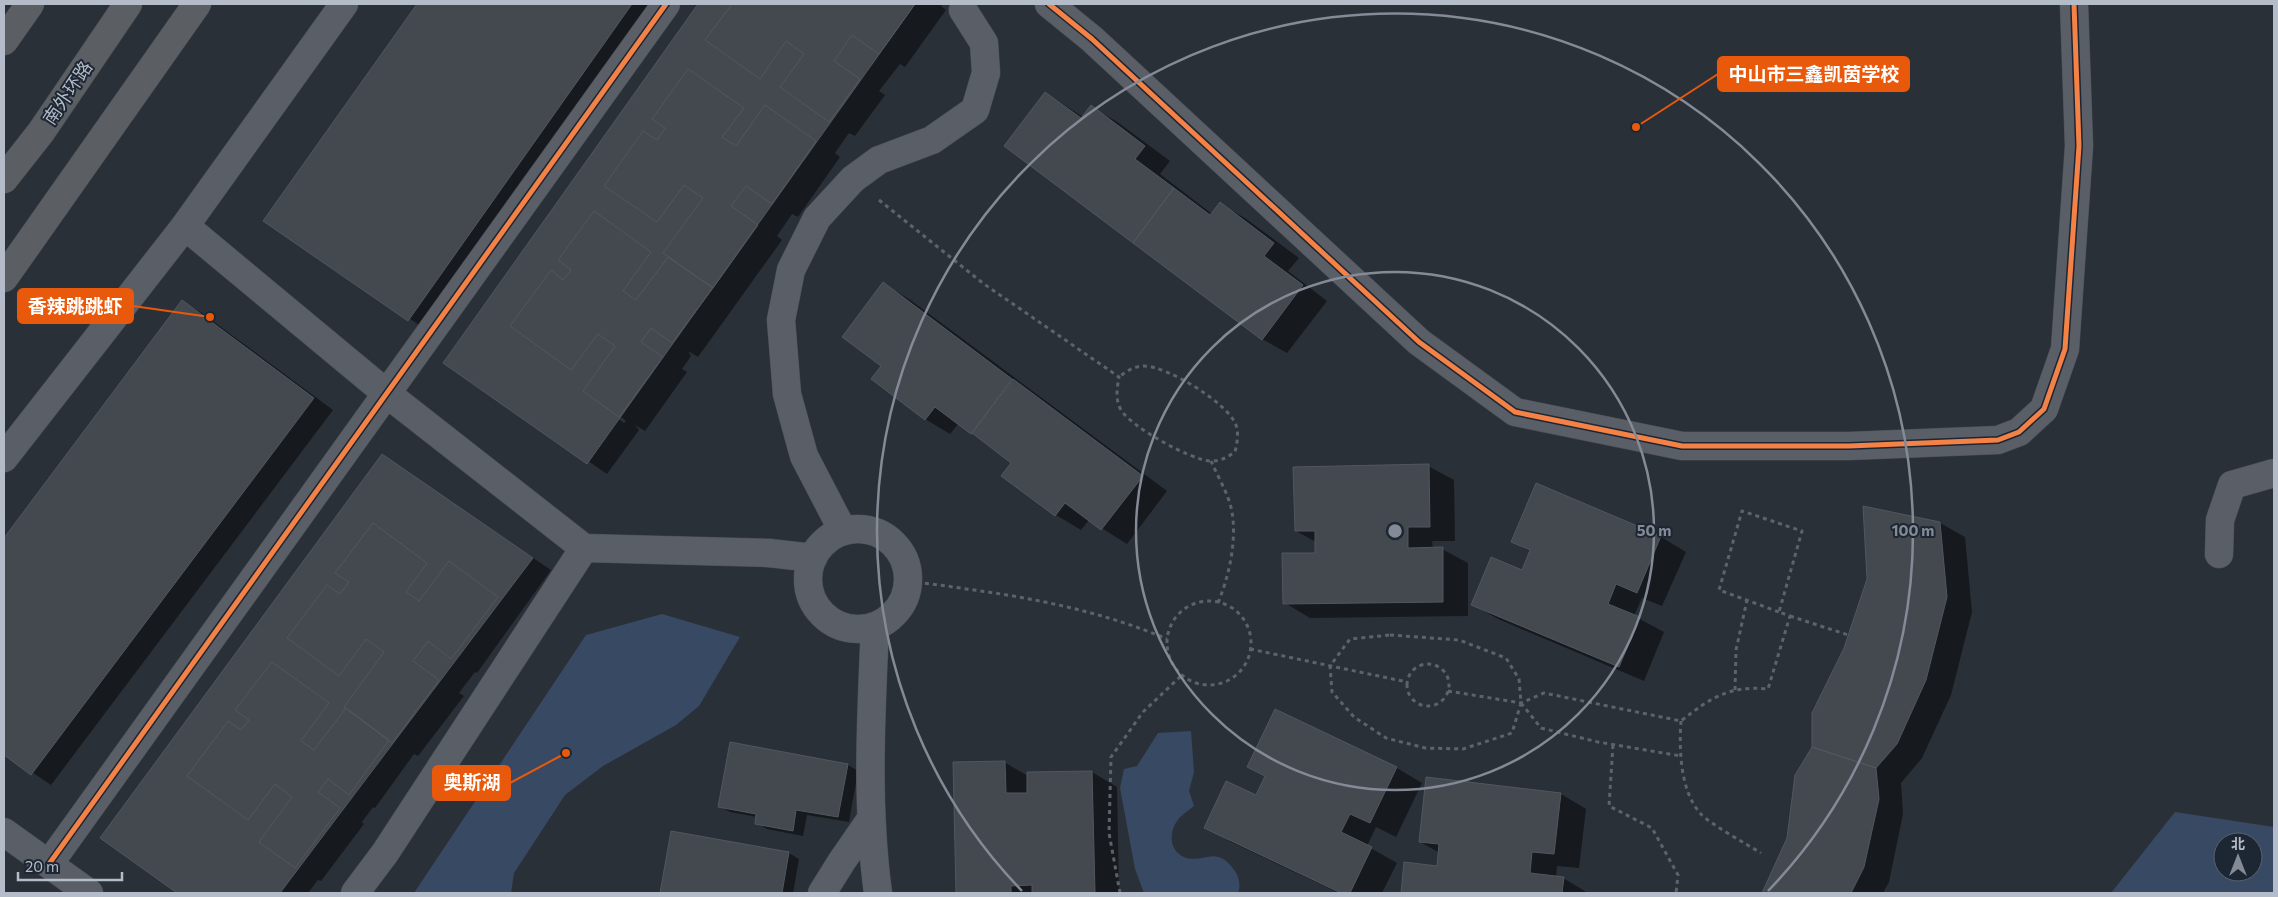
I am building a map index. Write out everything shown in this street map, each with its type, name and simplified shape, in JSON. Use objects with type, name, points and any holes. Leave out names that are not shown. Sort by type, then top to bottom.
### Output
[{"type":"highway","points":[[4,41],[30,4]]},
{"type":"highway","name":"南外环路","points":[[4,179],[41,132],[128,4]]},
{"type":"highway","points":[[4,278],[196,4]]},
{"type":"street","points":[[4,458],[185,226],[344,4]]},
{"type":"street","points":[[49,864],[666,4]]},
{"type":"street","points":[[1048,4],[1099,46],[1419,342],[1515,412],[1682,446],[1849,446],[1998,440],[2019,432],[2044,409],[2065,349],[2066,339],[2079,146],[2074,4]]},
{"type":"street","points":[[843,531],[804,456],[787,394],[781,320],[791,270],[817,218],[853,179],[880,160],[932,140],[975,110],[986,73],[984,43],[963,10]]},
{"type":"street","points":[[185,226],[386,393],[584,548],[769,553],[813,558]]},
{"type":"street","points":[[2218,554],[2220,520],[2232,486],[2274,473]]},
{"type":"street","points":[[871,530],[884,535],[895,544],[903,556],[908,569],[909,582],[906,597],[899,609],[888,619],[875,626],[859,629],[842,627],[827,618],[816,606],[810,590],[808,574],[813,558],[820,546],[831,537],[843,531],[871,530]]},
{"type":"street","points":[[355,893],[385,852],[584,548]]},
{"type":"street","points":[[875,626],[872,688],[871,841],[878,893]]},
{"type":"street","points":[[822,893],[842,860],[871,819]]},
{"type":"street","points":[[4,832],[90,893]]},
{"type":"path","points":[[853,179],[984,284],[1119,376]]},
{"type":"path","points":[[1144,366],[1159,369],[1191,384],[1226,412],[1236,424],[1238,436],[1235,452],[1222,460],[1211,461],[1183,454],[1135,423],[1122,412],[1116,396],[1119,376],[1132,368],[1144,366]]},
{"type":"path","points":[[1211,461],[1232,511],[1233,542],[1225,585],[1218,603]]},
{"type":"path","points":[[1779,612],[1802,531],[1742,511],[1719,590],[1748,600],[1779,612],[1790,616],[1848,635]]},
{"type":"path","points":[[909,582],[1009,595],[1056,605],[1137,626],[1167,639]]},
{"type":"path","points":[[1735,690],[1736,650],[1748,600]]},
{"type":"path","points":[[1200,602],[1218,603],[1238,613],[1246,623],[1250,636],[1250,649],[1247,661],[1240,671],[1230,679],[1205,685],[1193,682],[1182,675],[1173,665],[1168,652],[1167,639],[1170,626],[1178,615],[1188,607],[1200,602]]},
{"type":"path","points":[[1761,853],[1700,814],[1685,782],[1679,746],[1681,721],[1708,699],[1735,690],[1768,688],[1790,616]]},
{"type":"path","points":[[1390,635],[1459,640],[1506,658],[1519,679],[1521,703],[1512,733],[1463,749],[1424,748],[1386,738],[1354,717],[1332,692],[1330,666],[1350,639],[1390,635]]},
{"type":"path","points":[[1250,649],[1407,682]]},
{"type":"path","points":[[1432,665],[1439,667],[1448,678],[1448,691],[1440,703],[1434,706],[1420,705],[1410,696],[1407,682],[1413,670],[1419,666],[1432,665]]},
{"type":"path","points":[[1120,893],[1109,833],[1111,757],[1143,712],[1182,675]]},
{"type":"path","points":[[1448,691],[1521,703],[1544,693],[1681,721]]},
{"type":"path","points":[[1521,703],[1541,728],[1613,745],[1681,756]]},
{"type":"path","points":[[1613,745],[1609,806],[1652,828],[1678,875],[1676,893]]},
{"type":"water","points":[[662,614],[740,637],[699,706],[676,725],[603,766],[565,795],[514,873],[511,893],[414,893],[586,635]]},
{"type":"water","points":[[1191,731],[1194,772],[1189,791],[1194,806],[1174,825],[1173,846],[1179,854],[1191,859],[1210,856],[1222,858],[1235,871],[1238,879],[1238,893],[1144,893],[1135,869],[1120,788],[1124,769],[1137,766],[1158,733]]},
{"type":"water","points":[[2175,812],[2274,827],[2274,893],[2111,893]]},
{"type":"building","points":[[417,4],[632,4],[408,321],[263,221]]},
{"type":"building","points":[[698,4],[915,4],[587,464],[443,363]]},
{"type":"building","points":[[732,4],[915,4],[879,54],[852,35],[834,61],[860,79],[829,122],[780,87],[804,54],[786,41],[760,79],[705,40]]},
{"type":"building","points":[[688,69],[744,108],[722,137],[736,146],[765,105],[816,141],[772,204],[746,186],[731,206],[758,225],[713,288],[663,253],[703,198],[684,185],[657,222],[604,186],[643,131],[657,140],[665,128],[652,119]]},
{"type":"building","points":[[1045,92],[1081,118],[1091,105],[1145,146],[1135,159],[1174,188],[1133,243],[1004,146]]},
{"type":"building","points":[[1174,188],[1210,215],[1220,202],[1274,243],[1264,256],[1303,285],[1262,340],[1133,243]]},
{"type":"building","points":[[594,211],[651,252],[623,291],[636,300],[668,257],[713,288],[672,343],[651,328],[641,342],[663,357],[619,417],[583,391],[615,346],[598,334],[571,370],[510,326],[551,270],[563,280],[571,270],[558,260]]},
{"type":"building","points":[[883,282],[1012,379],[971,434],[935,407],[925,420],[871,379],[881,366],[842,337]]},
{"type":"building","points":[[182,300],[314,398],[31,775],[4,755],[4,538]]},
{"type":"building","points":[[1013,379],[1143,476],[1101,530],[1065,503],[1055,516],[1001,476],[1011,463],[972,433]]},
{"type":"building","points":[[382,454],[533,558],[280,893],[177,893],[100,838]]},
{"type":"building","points":[[1429,464],[1430,527],[1408,527],[1408,548],[1443,547],[1443,602],[1283,604],[1282,553],[1315,553],[1315,531],[1295,531],[1293,467]]},
{"type":"building","points":[[1536,483],[1661,536],[1637,593],[1616,584],[1608,604],[1640,617],[1619,667],[1471,605],[1491,557],[1522,570],[1530,550],[1511,542]]},
{"type":"building","points":[[1863,506],[1940,522],[1947,597],[1926,680],[1897,744],[1876,768],[1812,747],[1812,713],[1844,648],[1867,579]]},
{"type":"building","points":[[373,523],[427,563],[406,592],[419,601],[449,561],[498,597],[451,659],[428,641],[413,661],[439,680],[392,743],[344,707],[384,652],[366,639],[339,676],[287,638],[327,585],[340,594],[349,582],[335,573]]},
{"type":"building","points":[[272,662],[329,703],[301,741],[314,750],[346,708],[389,740],[349,795],[328,779],[318,792],[340,808],[295,868],[259,842],[292,797],[275,784],[248,820],[187,776],[228,721],[241,730],[249,720],[235,710]]},
{"type":"building","points":[[1275,709],[1397,767],[1370,823],[1350,814],[1341,832],[1372,847],[1350,893],[1341,893],[1204,828],[1226,781],[1256,795],[1265,776],[1247,767]]},
{"type":"building","points":[[730,742],[848,764],[838,817],[796,810],[793,831],[755,824],[756,814],[718,807]]},
{"type":"building","points":[[1812,747],[1876,768],[1879,799],[1864,867],[1851,893],[1762,893],[1787,838],[1795,775]]},
{"type":"building","points":[[1005,761],[1006,793],[1027,793],[1027,772],[1092,771],[1095,893],[1032,893],[1032,885],[1011,886],[1011,893],[956,893],[953,762]]},
{"type":"building","points":[[1426,777],[1561,793],[1554,854],[1532,852],[1530,873],[1564,877],[1562,893],[1401,893],[1404,862],[1437,866],[1439,844],[1419,842]]},
{"type":"building","points":[[671,831],[789,852],[782,893],[660,893]]},
{"type":"cycle path","points":[[49,864],[666,4]]},
{"type":"cycle path","points":[[1049,4],[1092,39],[1419,342],[1515,412],[1682,446],[1849,446],[1998,440],[2019,432],[2044,409],[2065,349],[2079,146],[2074,4]]},
{"type":"place","name":"中山市三鑫凯茵学校","points":[[1636,127]]},
{"type":"place","name":"香辣跳跳虾","points":[[210,317]]},
{"type":"place","name":"奥斯湖","points":[[566,753]]}]
